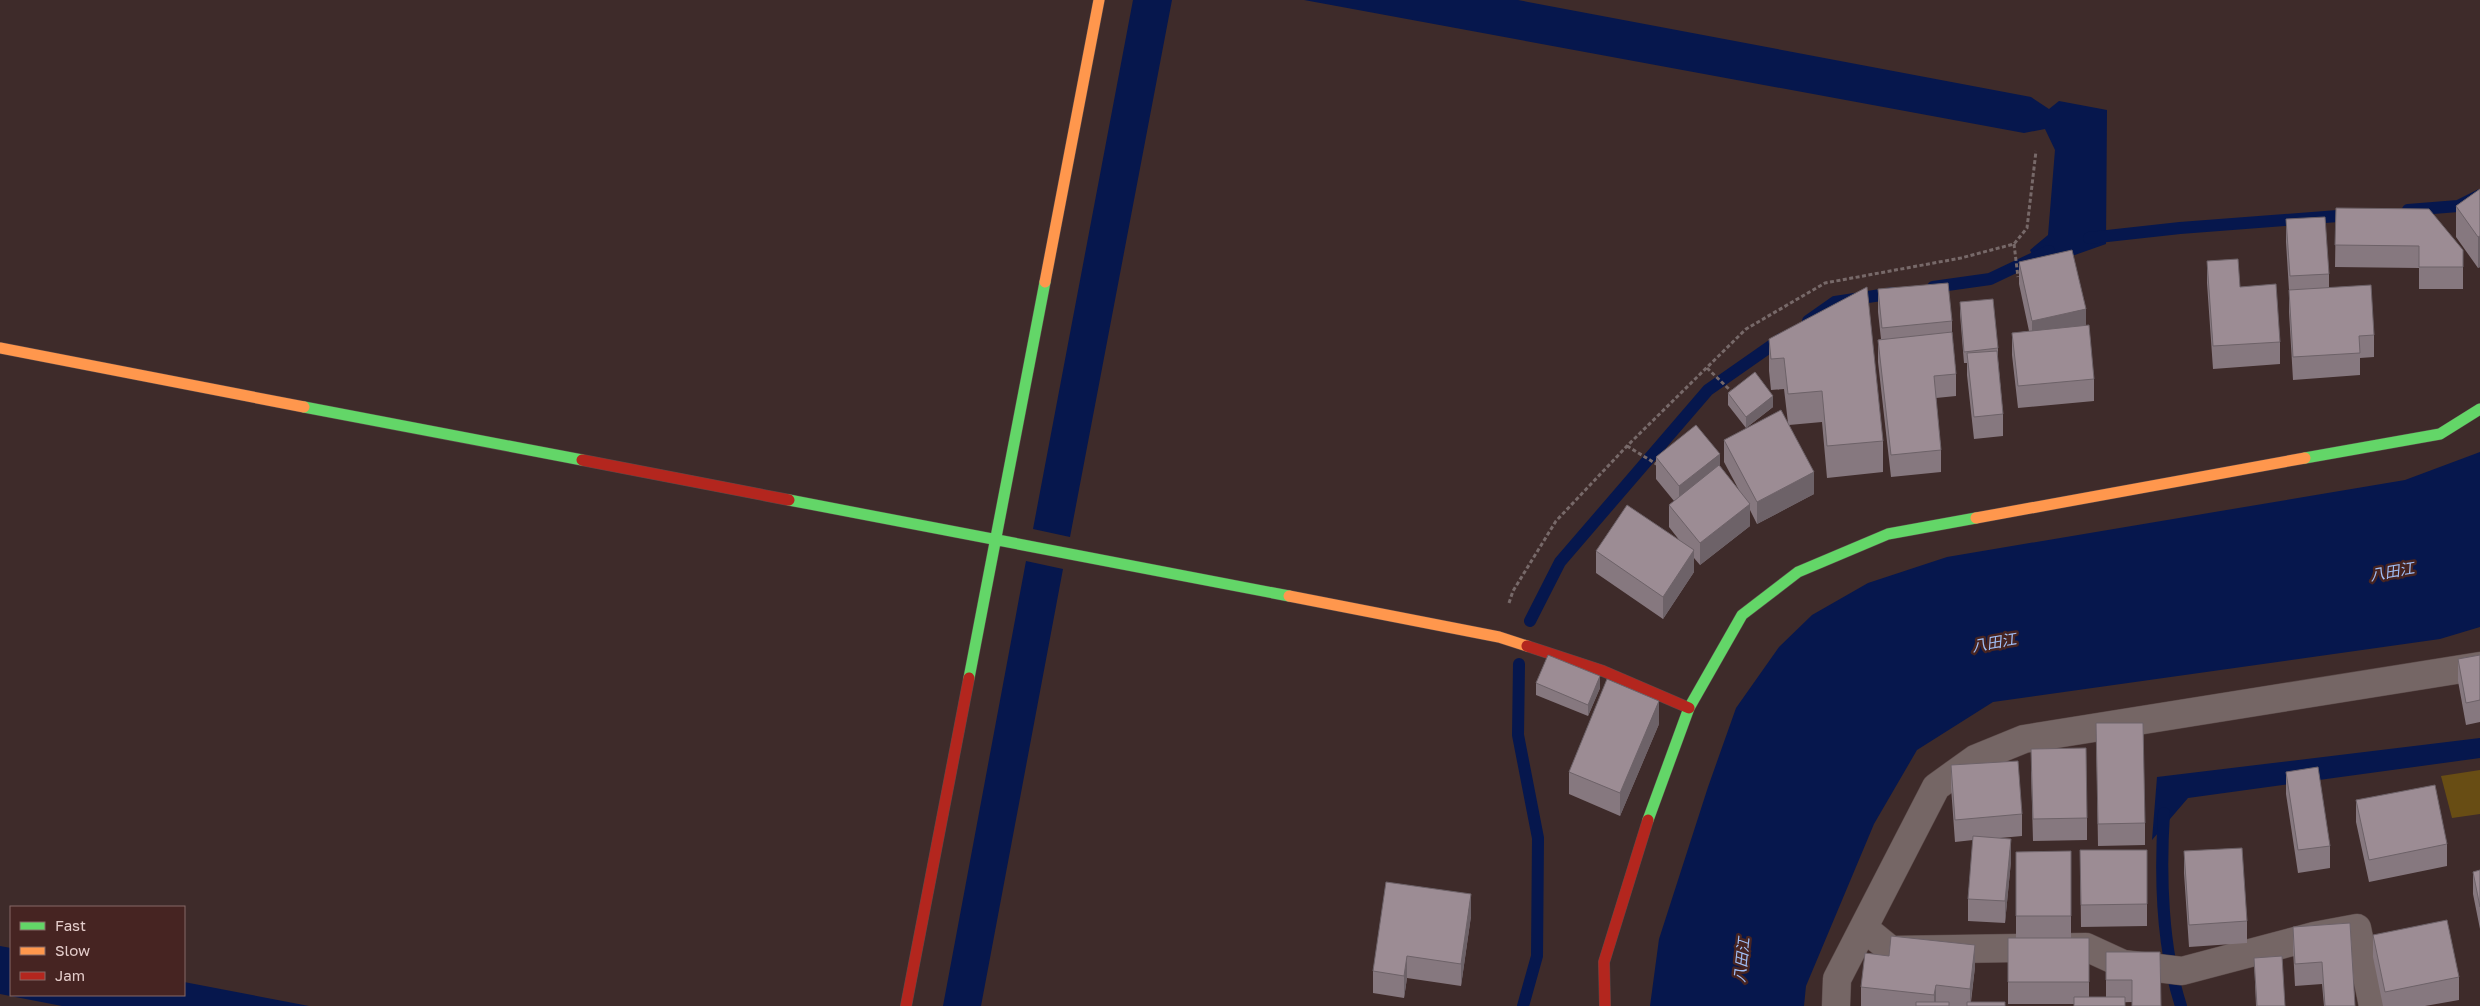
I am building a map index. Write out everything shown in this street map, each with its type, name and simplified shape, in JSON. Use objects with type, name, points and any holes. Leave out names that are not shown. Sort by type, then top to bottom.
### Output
[{"type":"street","points":[[906,1006],[1099,0]]},
{"type":"street","points":[[0,348],[1499,637],[1603,671],[1689,708]]},
{"type":"street","points":[[1605,1006],[1604,962],[1642,838],[1689,708],[1742,615],[1798,572],[1888,534],[2440,434],[2480,409]]},
{"type":"street","points":[[1836,1006],[1838,979],[1936,787],[1976,759],[2024,739],[2480,666]]},
{"type":"street","points":[[1864,928],[1891,950],[2086,947],[2123,964],[2170,969],[2357,928],[2373,1006]]},
{"type":"path","points":[[1499,637],[1512,591],[1556,521],[1627,446],[1746,329],[1825,283],[1961,258],[2014,244],[2027,228],[2036,151]]},
{"type":"path","points":[[2014,244],[2018,276]]},
{"type":"path","points":[[1707,368],[1731,391]]},
{"type":"path","points":[[1627,446],[1658,465]]},
{"type":"shaded area","points":[[2480,770],[2480,814],[2452,818],[2441,776]]},
{"type":"water","points":[[1133,0],[1172,0],[1070,537],[1033,529]]},
{"type":"water","points":[[1304,0],[1518,0],[2031,97],[2049,109],[2059,101],[2107,110],[2106,244],[2038,268],[2030,250],[2048,235],[2055,150],[2045,129],[2024,133]]},
{"type":"water","name":"八田江","points":[[2480,452],[2480,627],[2440,639],[1993,702],[1917,750],[1874,824],[1806,986],[1804,1006],[1650,1006],[1659,939],[1708,787],[1736,708],[1779,647],[1812,615],[1868,583],[1947,557],[2405,480]]},
{"type":"water","points":[[1026,561],[1063,569],[981,1006],[943,1006]]},
{"type":"water","points":[[2480,738],[2480,758],[2188,798],[2152,840],[2157,777]]},
{"type":"water","points":[[0,946],[10,948],[10,996],[0,994]]},
{"type":"water","points":[[185,982],[309,1006],[62,1006],[10,996],[185,996]]},
{"type":"building","points":[[2480,189],[2480,236],[2478,237],[2456,206]]},
{"type":"building","points":[[2336,208],[2429,209],[2463,250],[2463,267],[2419,267],[2419,246],[2335,245]]},
{"type":"building","points":[[2325,217],[2329,274],[2290,276],[2286,219]]},
{"type":"building","points":[[2072,250],[2086,309],[2032,321],[2019,262]]},
{"type":"building","points":[[2238,259],[2240,287],[2276,284],[2280,342],[2213,346],[2207,261]]},
{"type":"building","points":[[1948,283],[1952,321],[1882,328],[1878,289]]},
{"type":"building","points":[[2371,285],[2374,335],[2359,336],[2360,353],[2293,357],[2289,290]]},
{"type":"building","points":[[1867,287],[1883,441],[1827,446],[1822,391],[1788,394],[1784,358],[1771,359],[1769,339]]},
{"type":"building","points":[[1993,299],[1998,348],[1964,352],[1960,302]]},
{"type":"building","points":[[2089,325],[2094,379],[2018,386],[2012,333]]},
{"type":"building","points":[[1952,332],[1956,374],[1934,376],[1941,450],[1891,455],[1878,340]]},
{"type":"building","points":[[1997,351],[2003,414],[1974,417],[1967,353]]},
{"type":"building","points":[[1755,372],[1773,396],[1746,417],[1728,393]]},
{"type":"building","points":[[1781,410],[1814,472],[1757,502],[1724,440]]},
{"type":"building","points":[[1696,425],[1720,454],[1679,486],[1656,457]]},
{"type":"building","points":[[1719,465],[1750,504],[1700,543],[1669,505]]},
{"type":"building","points":[[1627,505],[1694,550],[1663,597],[1596,551]]},
{"type":"building","points":[[1548,655],[1600,676],[1588,705],[1536,683]]},
{"type":"building","points":[[2480,655],[2480,700],[2466,703],[2458,659]]},
{"type":"building","points":[[1607,679],[1659,701],[1620,793],[1569,772]]},
{"type":"building","points":[[2096,723],[2143,723],[2145,823],[2098,824]]},
{"type":"building","points":[[2086,748],[2087,818],[2033,819],[2031,749]]},
{"type":"building","points":[[2018,761],[2022,814],[1955,820],[1951,765]]},
{"type":"building","points":[[2318,767],[2330,846],[2298,850],[2286,772]]},
{"type":"building","points":[[2435,785],[2447,844],[2369,860],[2356,800]]},
{"type":"building","points":[[1973,836],[2011,839],[2005,901],[1968,899]]},
{"type":"building","points":[[2242,848],[2247,921],[2189,925],[2184,851]]},
{"type":"building","points":[[2080,850],[2147,850],[2147,904],[2081,905]]},
{"type":"building","points":[[2071,851],[2071,916],[2016,916],[2016,852]]},
{"type":"building","points":[[2480,870],[2480,907],[2473,872]]},
{"type":"building","points":[[1386,882],[1471,894],[1461,964],[1407,956],[1404,976],[1373,971]]},
{"type":"building","points":[[2447,920],[2459,977],[2385,992],[2373,935]]},
{"type":"building","points":[[2350,923],[2355,1006],[2325,1006],[2322,962],[2295,964],[2293,927]]},
{"type":"building","points":[[1891,936],[1975,945],[1970,989],[1936,985],[1934,995],[1861,987],[1865,953],[1889,956]]},
{"type":"building","points":[[2008,938],[2089,938],[2089,982],[2008,982]]},
{"type":"building","points":[[2106,952],[2160,952],[2161,1006],[2132,1006],[2132,980],[2106,980]]},
{"type":"building","points":[[2282,956],[2285,1006],[2257,1006],[2254,958]]},
{"type":"building","points":[[2074,997],[2125,997],[2125,1006],[2074,1006]]},
{"type":"building","points":[[1916,1002],[1949,1002],[1949,1006],[1916,1006]]},
{"type":"building","points":[[1967,1002],[2005,1002],[2005,1006],[1967,1006]]},
{"type":"waterway","points":[[2408,210],[2458,206],[2480,195]]},
{"type":"waterway","points":[[2089,238],[2180,228],[2351,215]]},
{"type":"waterway","points":[[1933,287],[1990,279],[2049,251]]},
{"type":"waterway","points":[[1808,321],[1835,302],[1894,293]]},
{"type":"waterway","points":[[1530,621],[1560,562],[1708,390],[1781,339]]},
{"type":"waterway","points":[[1519,664],[1518,735],[1538,838],[1537,956],[1523,1006]]},
{"type":"waterway","points":[[2164,813],[2162,861],[2166,936],[2181,1006]]},
{"type":"traffic: fast","points":[[969,678],[1045,282]]},
{"type":"traffic: fast","points":[[304,407],[582,460]]},
{"type":"traffic: fast","points":[[2305,458],[2440,434],[2480,409]]},
{"type":"traffic: fast","points":[[789,500],[1289,596]]},
{"type":"traffic: fast","points":[[1648,820],[1689,708],[1742,615],[1798,572],[1888,534],[1976,518]]},
{"type":"traffic: slow","points":[[1045,282],[1099,0]]},
{"type":"traffic: slow","points":[[0,348],[304,407]]},
{"type":"traffic: slow","points":[[1976,518],[2305,458]]},
{"type":"traffic: slow","points":[[1289,596],[1499,637],[1527,646]]},
{"type":"traffic: jam","points":[[582,460],[789,500]]},
{"type":"traffic: jam","points":[[1527,646],[1603,671],[1689,708]]},
{"type":"traffic: jam","points":[[906,1006],[969,678]]},
{"type":"traffic: jam","points":[[1605,1006],[1604,962],[1648,820]]}]
